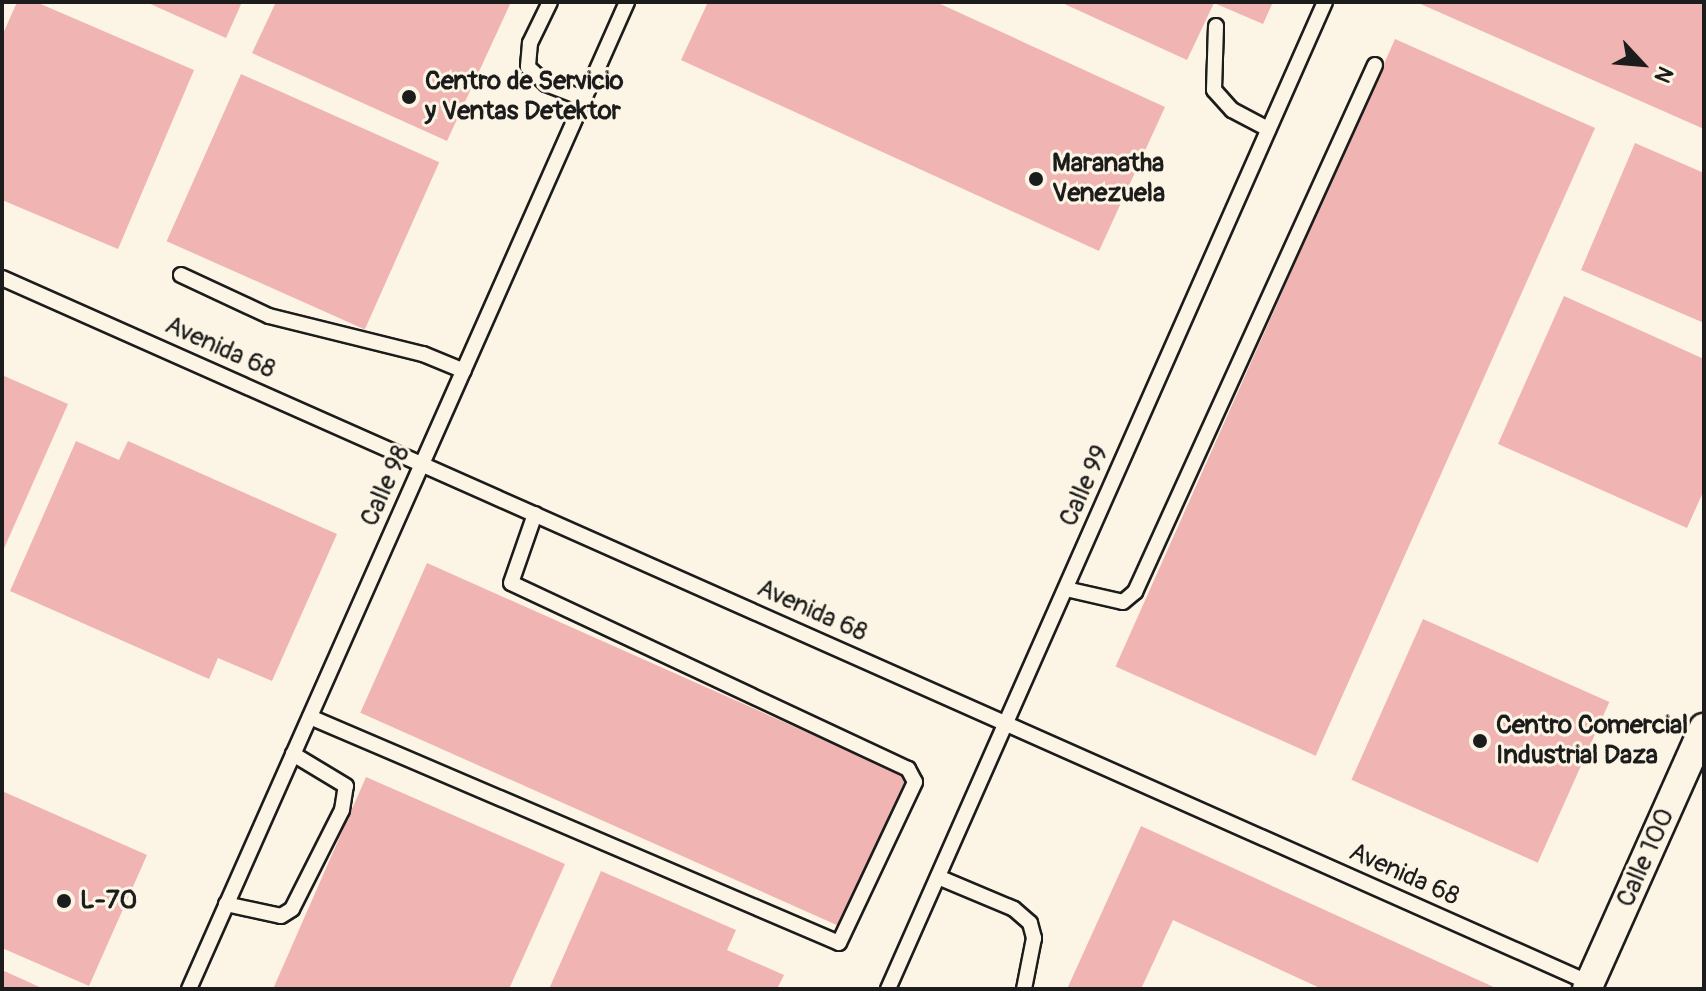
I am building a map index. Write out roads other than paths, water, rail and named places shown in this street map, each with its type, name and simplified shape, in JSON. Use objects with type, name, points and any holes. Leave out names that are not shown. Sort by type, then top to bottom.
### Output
[{"type":"street","name":"Calle 100","points":[[1593,987],[1704,728]]},
{"type":"lane","points":[[550,2],[530,43],[528,67],[546,84],[585,99]]},
{"type":"lane","name":"Calle 98","points":[[189,989],[627,2]]},
{"type":"lane","name":"Calle 99","points":[[888,989],[1325,2]]},
{"type":"lane","points":[[1216,26],[1214,90],[1232,110],[1268,129]]},
{"type":"lane","points":[[1066,589],[1123,602],[1135,592],[1375,65]]},
{"type":"lane","points":[[181,275],[269,316],[423,354],[464,371]]},
{"type":"lane","name":"Avenida 68","points":[[2,278],[1593,987]]},
{"type":"lane","points":[[310,717],[839,943],[915,782],[908,769],[511,583],[535,514]]},
{"type":"lane","points":[[226,904],[281,916],[292,909],[342,810],[346,786],[293,754]]},
{"type":"lane","points":[[938,877],[1014,909],[1030,923],[1034,938],[1024,989]]},
{"type":"place","name":"Centro de Servicio y Ventas Detektor","points":[[409,97]]},
{"type":"place","name":"Maranatha Venezuela","points":[[1036,179]]},
{"type":"place","name":"Centro Comercial Industrial Daza","points":[[1480,741]]},
{"type":"place","name":"L-70","points":[[64,901]]}]
